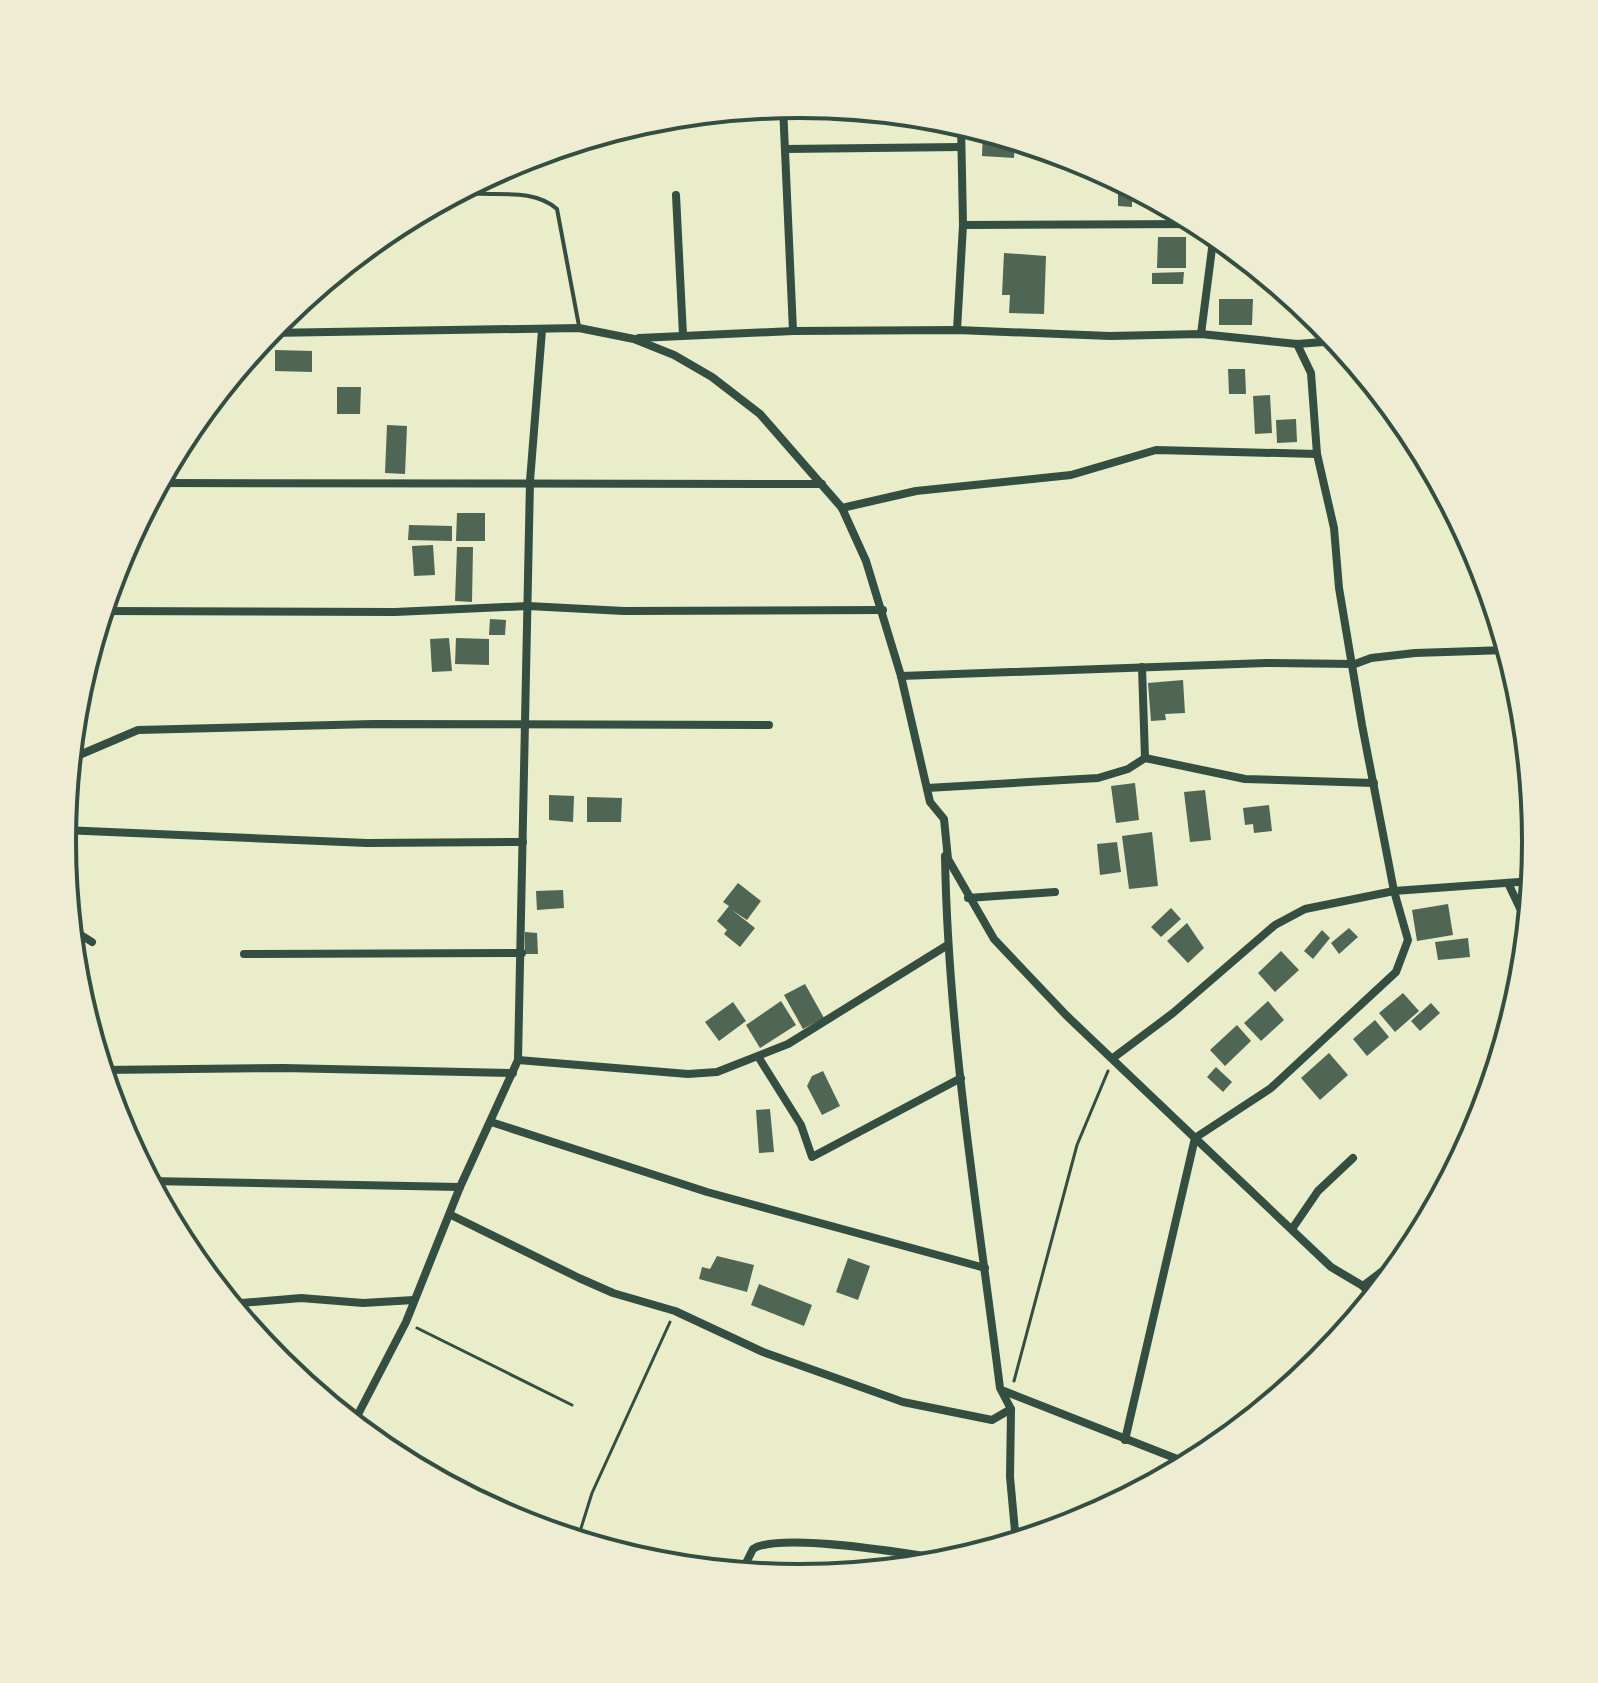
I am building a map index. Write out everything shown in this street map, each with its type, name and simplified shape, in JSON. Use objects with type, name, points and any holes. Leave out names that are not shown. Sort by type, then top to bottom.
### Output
[{"type":"street","points":[[784,119],[793,331]]},
{"type":"street","points":[[957,330],[963,225],[960,137]]},
{"type":"street","points":[[785,149],[960,147]]},
{"type":"street","points":[[676,195],[683,335]]},
{"type":"street","points":[[963,225],[1175,224]]},
{"type":"street","points":[[1201,334],[1212,248]]},
{"type":"street","points":[[285,333],[579,328],[634,339],[674,355],[724,386],[760,414],[842,508],[866,561],[901,676],[930,802],[944,819],[948,859],[994,939],[1028,978],[1331,1267],[1366,1290]]},
{"type":"street","points":[[358,1414],[406,1322],[460,1187],[518,1060],[530,481],[542,330]]},
{"type":"street","points":[[634,339],[793,331],[957,330],[1110,336],[1201,334],[1297,344],[1321,342]]},
{"type":"street","points":[[1125,1440],[1195,1138],[1271,1088],[1396,972],[1408,940],[1394,891],[1339,588],[1332,516],[1317,454],[1311,373],[1297,344]]},
{"type":"street","points":[[842,508],[916,491],[1071,475],[1156,450],[1317,454]]},
{"type":"street","points":[[171,483],[530,481],[822,484]]},
{"type":"street","points":[[113,611],[395,612],[528,606],[624,611],[883,610]]},
{"type":"street","points":[[901,676],[1142,667],[1355,664],[1371,658],[1415,653],[1496,650]]},
{"type":"street","points":[[1142,667],[1145,758]]},
{"type":"street","points":[[81,754],[138,730],[525,724],[769,725]]},
{"type":"street","points":[[927,788],[1098,778],[1128,769],[1145,758],[1245,779],[1374,783]]},
{"type":"street","points":[[944,819],[946,946],[1000,1388],[1011,1409],[1010,1477],[1015,1531]]},
{"type":"street","points":[[76,831],[367,843],[523,842]]},
{"type":"street","points":[[1113,1058],[1173,1013],[1275,925],[1305,909],[1394,891],[1520,882]]},
{"type":"street","points":[[1508,883],[1519,905]]},
{"type":"street","points":[[968,898],[1055,892]]},
{"type":"street","points":[[82,936],[92,942]]},
{"type":"street","points":[[518,1060],[688,1074],[717,1072],[759,1058],[946,946]]},
{"type":"street","points":[[244,954],[522,953]]},
{"type":"street","points":[[759,1058],[801,1125],[812,1157],[961,1078]]},
{"type":"street","points":[[113,1070],[283,1068],[513,1073]]},
{"type":"street","points":[[491,1122],[707,1192],[985,1268]]},
{"type":"street","points":[[1292,1229],[1318,1191],[1353,1158]]},
{"type":"street","points":[[162,1181],[460,1187]]},
{"type":"street","points":[[451,1215],[513,1249],[613,1293],[675,1311],[763,1352],[903,1402],[992,1420],[1011,1409]]},
{"type":"street","points":[[1363,1286],[1378,1274]]},
{"type":"street","points":[[242,1303],[301,1298],[363,1303],[414,1300]]},
{"type":"street","points":[[1000,1388],[1010,1396],[1175,1459]]},
{"type":"street","points":[[746,1562],[753,1549],[772,1542],[858,1547],[913,1555]]},
{"type":"lane","points":[[479,193],[532,196],[546,199],[557,209],[579,328]]},
{"type":"path","points":[[1010,1396],[1077,1145],[1113,1058]]},
{"type":"path","points":[[581,1530],[598,1478],[675,1311]]},
{"type":"path","points":[[406,1322],[572,1405]]},
{"type":"building","points":[[983,142],[1014,152],[1014,158],[982,156]]},
{"type":"building","points":[[1118,193],[1132,200],[1132,207],[1118,206]]},
{"type":"building","points":[[1158,237],[1186,237],[1186,268],[1157,268]]},
{"type":"building","points":[[1004,253],[1046,256],[1044,314],[1009,313],[1010,295],[1002,295]]},
{"type":"building","points":[[1184,272],[1183,284],[1152,284],[1152,273]]},
{"type":"building","points":[[1219,299],[1253,299],[1252,325],[1219,325]]},
{"type":"building","points":[[275,350],[312,351],[312,372],[275,371]]},
{"type":"building","points":[[1228,369],[1245,369],[1246,394],[1229,394]]},
{"type":"building","points":[[337,387],[361,387],[360,414],[337,414]]},
{"type":"building","points":[[1270,395],[1272,433],[1255,434],[1253,396]]},
{"type":"building","points":[[1296,419],[1297,442],[1277,443],[1276,420]]},
{"type":"building","points":[[387,425],[407,426],[405,474],[385,473]]},
{"type":"building","points":[[457,513],[485,513],[485,541],[456,541]]},
{"type":"building","points":[[409,525],[452,526],[452,541],[408,540]]},
{"type":"building","points":[[433,545],[435,575],[414,576],[412,546]]},
{"type":"building","points":[[457,547],[473,547],[472,602],[455,601]]},
{"type":"building","points":[[490,619],[506,620],[505,635],[489,635]]},
{"type":"building","points":[[449,638],[452,671],[432,672],[430,639]]},
{"type":"building","points":[[456,638],[489,639],[489,665],[455,664]]},
{"type":"building","points":[[1183,680],[1185,713],[1165,714],[1166,720],[1151,721],[1148,683]]},
{"type":"building","points":[[1135,783],[1139,820],[1116,823],[1111,786]]},
{"type":"building","points":[[1205,790],[1211,840],[1190,842],[1184,792]]},
{"type":"building","points":[[549,795],[574,796],[573,822],[549,820]]},
{"type":"building","points":[[587,797],[622,798],[621,822],[587,822]]},
{"type":"building","points":[[1269,805],[1272,831],[1254,833],[1253,824],[1245,825],[1243,808]]},
{"type":"building","points":[[1152,832],[1158,886],[1129,889],[1122,836]]},
{"type":"building","points":[[1117,842],[1121,872],[1100,875],[1097,844]]},
{"type":"building","points":[[738,883],[761,901],[747,920],[732,910],[755,928],[740,947],[724,934],[727,930],[717,921],[729,906],[723,902]]},
{"type":"building","points":[[563,890],[564,908],[537,910],[536,891]]},
{"type":"building","points":[[1448,904],[1453,935],[1417,941],[1412,910]]},
{"type":"building","points":[[1171,908],[1181,919],[1161,937],[1151,927]]},
{"type":"building","points":[[1187,923],[1204,948],[1188,963],[1167,941]]},
{"type":"building","points":[[1349,928],[1358,937],[1339,954],[1331,943]]},
{"type":"building","points":[[1322,930],[1330,938],[1313,959],[1304,951]]},
{"type":"building","points":[[525,932],[537,933],[538,954],[525,954]]},
{"type":"building","points":[[1468,938],[1470,957],[1438,960],[1435,942]]},
{"type":"building","points":[[1281,951],[1299,970],[1275,992],[1258,973]]},
{"type":"building","points":[[805,984],[824,1018],[803,1029],[784,995]]},
{"type":"building","points":[[1403,993],[1419,1011],[1395,1032],[1379,1013]]},
{"type":"building","points":[[781,1001],[796,1025],[760,1048],[746,1025]]},
{"type":"building","points":[[1268,1001],[1284,1020],[1261,1041],[1244,1023]]},
{"type":"building","points":[[733,1002],[746,1021],[719,1041],[705,1022]]},
{"type":"building","points":[[1431,1003],[1440,1013],[1420,1031],[1411,1021]]},
{"type":"building","points":[[1375,1020],[1389,1037],[1367,1056],[1353,1039]]},
{"type":"building","points":[[1237,1025],[1251,1041],[1225,1066],[1210,1050]]},
{"type":"building","points":[[1329,1053],[1348,1075],[1320,1100],[1301,1078]]},
{"type":"building","points":[[1216,1067],[1232,1082],[1223,1092],[1207,1077]]},
{"type":"building","points":[[823,1071],[840,1106],[822,1115],[807,1086],[812,1076]]},
{"type":"building","points":[[770,1109],[774,1152],[759,1153],[756,1110]]},
{"type":"building","points":[[717,1256],[754,1265],[747,1292],[699,1279],[702,1267],[710,1269]]},
{"type":"building","points":[[848,1258],[870,1266],[858,1300],[836,1292]]},
{"type":"building","points":[[759,1284],[812,1305],[804,1326],[751,1305]]}]
